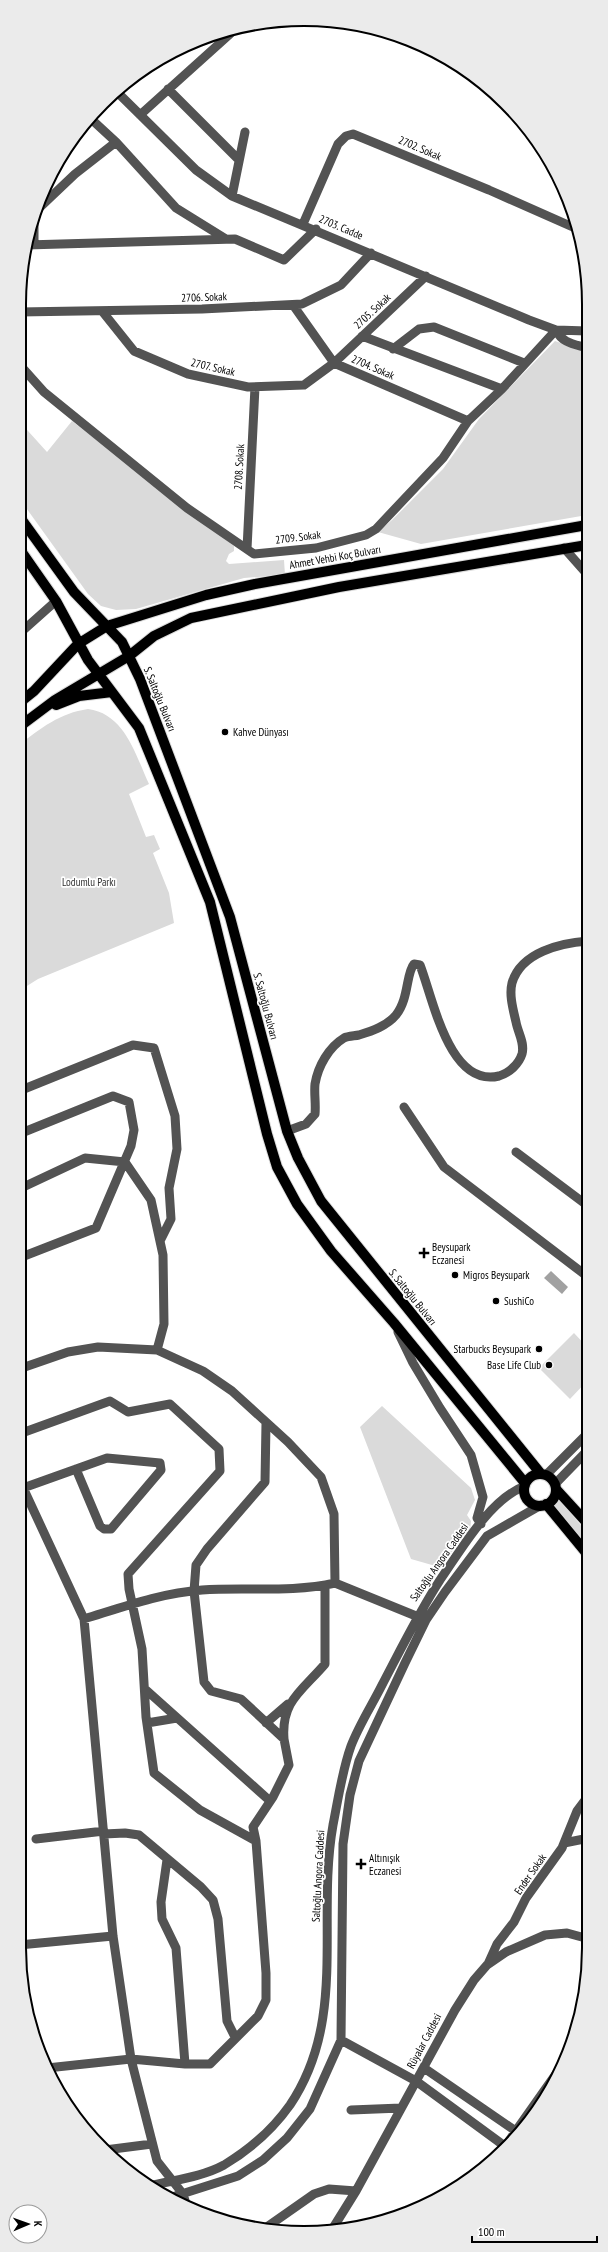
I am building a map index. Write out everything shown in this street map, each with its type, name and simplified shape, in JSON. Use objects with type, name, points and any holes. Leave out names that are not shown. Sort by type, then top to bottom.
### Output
[{"type":"main road","name":"S. Saltoğlu Bulvarı","points":[[26,526],[74,592],[122,642],[129,656],[162,735],[230,917],[287,1131],[321,1201],[544,1475],[582,1517]]},
{"type":"main road","name":"Ahmet Vehbi Koç Bulvarı","points":[[26,697],[34,691],[78,644],[92,634],[122,620],[229,589],[582,526]]},
{"type":"main road","points":[[26,722],[41,710],[97,674],[129,656],[164,630],[204,615],[339,587],[582,546]]},
{"type":"main road","points":[[26,558],[56,600],[69,622],[78,644],[97,674],[139,728],[210,902],[265,1126],[277,1167],[296,1204],[331,1251],[394,1323],[525,1484],[527,1498],[531,1502],[543,1505],[582,1548]]},
{"type":"main road","points":[[41,710],[74,697],[112,692]]},
{"type":"main road","points":[[525,1484],[532,1476],[544,1475]]},
{"type":"main road","points":[[543,1505],[553,1498],[555,1486]]},
{"type":"street","points":[[140,115],[227,37]]},
{"type":"street","points":[[168,89],[240,160]]},
{"type":"street","name":"2703. Cadde","points":[[120,95],[196,170],[232,196],[316,229],[556,330],[582,331]]},
{"type":"street","points":[[94,122],[116,142],[176,208],[226,239]]},
{"type":"street","points":[[232,196],[245,132]]},
{"type":"street","name":"2702. Sokak","points":[[303,224],[338,144],[346,136],[353,134],[489,190],[571,226]]},
{"type":"street","points":[[46,202],[75,174],[116,142]]},
{"type":"street","points":[[32,244],[235,239],[284,260],[316,229]]},
{"type":"street","name":"2706. Sokak","points":[[26,312],[102,311],[302,304],[341,285],[371,253]]},
{"type":"street","name":"2705. Sokak","points":[[334,363],[426,276]]},
{"type":"street","name":"2704. Sokak","points":[[293,304],[334,363],[468,421]]},
{"type":"street","name":"2707. Sokak","points":[[102,311],[134,351],[188,374],[255,386],[304,386],[334,363]]},
{"type":"street","points":[[393,349],[419,329],[434,326],[524,363]]},
{"type":"street","points":[[556,330],[559,337],[567,342],[582,346]]},
{"type":"street","name":"2709. Sokak","points":[[26,372],[44,392],[187,508],[254,554],[316,548],[366,535],[376,529],[443,458],[468,421],[502,388],[556,330]]},
{"type":"street","points":[[362,336],[393,349],[502,388]]},
{"type":"street","name":"2708. Sokak","points":[[247,549],[255,386]]},
{"type":"street","points":[[564,548],[582,568]]},
{"type":"street","points":[[26,628],[56,600]]},
{"type":"street","points":[[287,1131],[306,1124],[315,1114],[315,1084],[321,1063],[331,1050],[344,1038],[366,1033],[388,1023],[396,1015],[406,999],[410,971],[414,964],[420,965],[450,1049],[460,1064],[480,1076],[499,1076],[516,1066],[522,1055],[522,1040],[512,999],[512,982],[519,971],[540,952],[565,943],[582,942]]},
{"type":"street","points":[[26,1088],[134,1045],[154,1048],[175,1116],[177,1142],[169,1188],[171,1219],[160,1241]]},
{"type":"street","points":[[26,1131],[113,1096],[130,1102],[134,1130],[125,1162],[96,1228],[26,1255]]},
{"type":"street","points":[[404,1107],[444,1167],[582,1272]]},
{"type":"street","points":[[516,1152],[582,1202]]},
{"type":"street","points":[[26,1186],[85,1158],[125,1162],[151,1200],[163,1255],[164,1324],[157,1350]]},
{"type":"street","points":[[394,1323],[413,1363],[471,1455],[483,1497],[477,1518],[481,1524]]},
{"type":"street","points":[[26,1366],[68,1352],[98,1347],[157,1350],[203,1371],[232,1391],[314,1467],[327,1489],[334,1514],[335,1583]]},
{"type":"street","points":[[26,1431],[110,1401],[128,1412],[170,1404],[219,1449],[220,1471],[128,1574],[129,1588],[142,1649],[147,1722],[154,1772],[200,1810],[256,1841]]},
{"type":"street","points":[[266,1423],[265,1482],[207,1549],[196,1565],[194,1591],[204,1682],[211,1691],[241,1699],[284,1739]]},
{"type":"street","points":[[544,1475],[582,1439]]},
{"type":"street","points":[[555,1486],[582,1457]]},
{"type":"street","points":[[26,1487],[76,1469],[107,1458],[160,1463],[161,1470],[111,1529],[104,1530],[100,1526],[76,1469]]},
{"type":"street","name":"Saltoğlu Angora Caddesi","points":[[157,2184],[222,2165],[264,2135],[283,2115],[298,2093],[311,2067],[322,2028],[326,2001],[330,1849],[339,1794],[351,1746],[417,1616],[469,1538],[512,1491],[525,1484]]},
{"type":"street","points":[[26,1499],[84,1619],[113,1936],[132,2059],[157,2162],[183,2194],[184,2199]]},
{"type":"street","name":"Saltoğlu Angora Caddesi","points":[[178,2195],[238,2176],[263,2160],[287,2138],[310,2109],[341,2040],[342,1860],[350,1795],[363,1751],[426,1620],[454,1579],[487,1536],[543,1505]]},
{"type":"street","points":[[84,1619],[165,1594],[194,1591],[314,1588],[335,1583],[426,1620]]},
{"type":"street","points":[[266,1723],[288,1704],[325,1664],[325,1586]]},
{"type":"street","points":[[145,1689],[270,1801]]},
{"type":"street","points":[[53,2067],[132,2059],[185,2064],[210,2064],[235,2036],[258,2016],[266,2000],[256,1841],[253,1827],[270,1801],[289,1765],[282,1722],[288,1704]]},
{"type":"street","points":[[147,1722],[177,1718]]},
{"type":"street","name":"Ender Sokak","points":[[487,1965],[497,1944],[514,1922],[526,1898],[554,1862],[564,1843],[577,1811],[582,1804]]},
{"type":"street","points":[[36,1839],[104,1832],[139,1835],[201,1887],[213,1900],[218,1919],[227,2021],[235,2036]]},
{"type":"street","points":[[564,1843],[582,1839]]},
{"type":"street","points":[[167,1860],[161,1902],[162,1919],[176,1948],[185,2064]]},
{"type":"street","name":"Rüyalar Caddesi","points":[[335,2224],[356,2191],[424,2068],[454,2010],[474,1980],[487,1965],[506,1952],[545,1935],[566,1933],[582,1937]]},
{"type":"street","points":[[26,1944],[113,1936]]},
{"type":"street","points":[[341,2040],[416,2081],[500,2146]]},
{"type":"street","points":[[424,2068],[514,2130]]},
{"type":"street","points":[[351,2110],[401,2108]]},
{"type":"street","points":[[112,2149],[152,2144]]},
{"type":"street","points":[[271,2224],[314,2194],[329,2189],[356,2191]]},
{"type":"green space","points":[[555,341],[582,350],[582,516],[421,544],[378,532],[443,469],[479,419]]},
{"type":"green space","points":[[72,421],[234,546],[234,551],[229,554],[226,561],[229,564],[284,560],[285,575],[244,578],[136,609],[116,610],[101,606],[88,594],[26,508],[26,429],[47,452]]},
{"type":"green space","name":"Lodumlu Parkı","points":[[88,709],[101,712],[120,727],[133,748],[149,784],[129,794],[146,837],[154,835],[160,849],[153,853],[169,893],[174,923],[38,979],[26,987],[26,740],[51,722],[78,711]]},
{"type":"green space","points":[[574,1333],[582,1342],[582,1386],[570,1399],[539,1368]]},
{"type":"green space","points":[[382,1406],[471,1488],[475,1500],[467,1515],[471,1521],[470,1530],[439,1567],[411,1559],[360,1427]]},
{"type":"green space","points":[[559,1499],[582,1527],[582,1540],[547,1510]]},
{"type":"shaded area","points":[[551,1271],[568,1287],[562,1294],[544,1278]]},
{"type":"place","name":"Kahve Dünyası","points":[[225,732]]},
{"type":"place","name":"Beysupark Eczanesi","points":[[424,1253]]},
{"type":"place","name":"Migros Beysupark","points":[[455,1275]]},
{"type":"place","name":"SushiCo","points":[[496,1301]]},
{"type":"place","name":"Starbucks Beysupark","points":[[539,1349]]},
{"type":"place","name":"Base Life Club","points":[[549,1365]]},
{"type":"place","name":"Altınışık Eczanesi","points":[[361,1864]]}]
